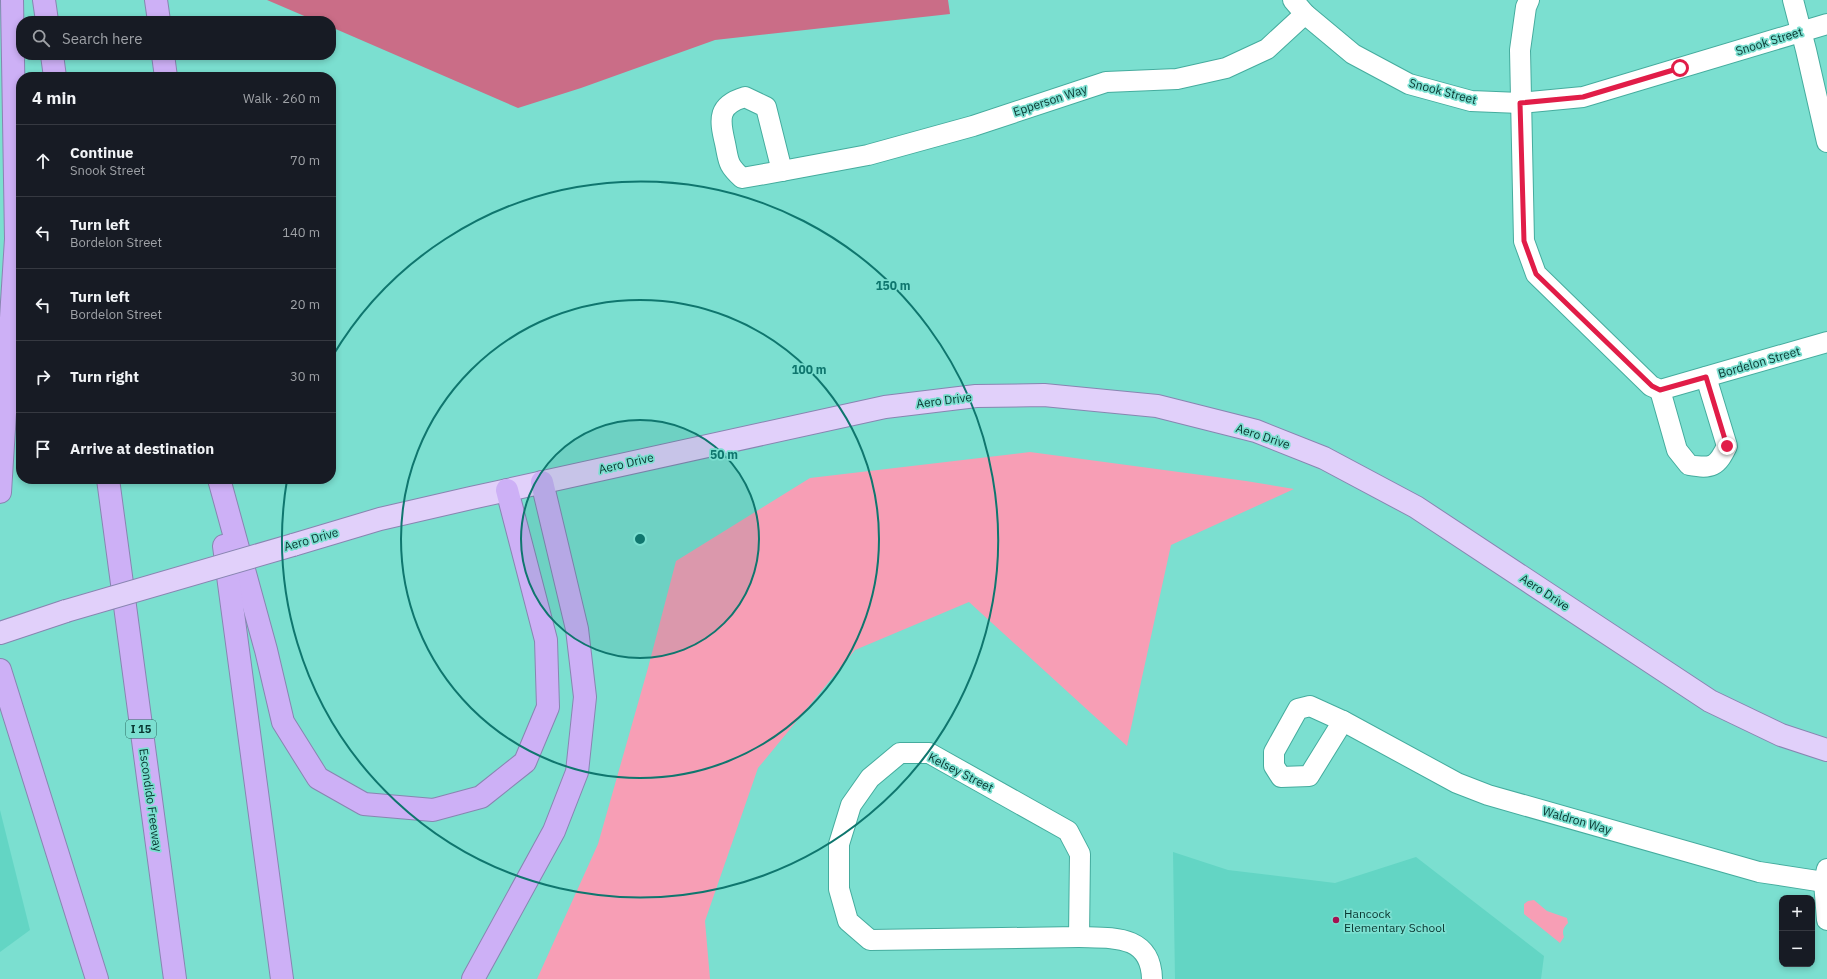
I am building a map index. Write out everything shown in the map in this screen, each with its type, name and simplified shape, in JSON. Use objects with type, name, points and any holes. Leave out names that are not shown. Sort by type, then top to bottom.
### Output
[{"type":"highway","points":[[0,492],[16,239],[12,0]]},
{"type":"highway","points":[[44,0],[46,16]]},
{"type":"highway","points":[[156,0],[158,16]]},
{"type":"highway","points":[[53,60],[54,72]]},
{"type":"highway","points":[[164,60],[165,72]]},
{"type":"highway","points":[[473,979],[554,831],[577,772],[585,698],[577,629],[542,482]]},
{"type":"highway","name":"Escondido Freeway","points":[[109,484],[175,979]]},
{"type":"highway","points":[[217,484],[282,979]]},
{"type":"highway","points":[[220,484],[266,650],[283,722],[318,778],[364,804],[433,810],[481,797],[525,762],[548,707],[546,640],[507,490]]},
{"type":"highway","points":[[0,670],[97,979]]},
{"type":"main road","name":"Aero Drive","points":[[0,633],[66,611],[380,519],[542,482],[885,407],[976,396],[1044,395],[1157,406],[1256,431],[1324,458],[1416,507],[1710,701],[1781,735],[1827,750]]},
{"type":"street","points":[[1529,0],[1526,7],[1520,50],[1520,103],[1524,241],[1536,274],[1652,386],[1660,390],[1677,450],[1689,466],[1706,468],[1720,461],[1727,446],[1706,377]]},
{"type":"street","points":[[1793,0],[1827,142]]},
{"type":"street","name":"Snook Street","points":[[1299,7],[1353,54],[1409,84],[1471,101],[1520,103],[1583,97],[1827,24]]},
{"type":"street","name":"Epperson Way","points":[[782,171],[868,155],[966,128],[1106,82],[1177,79],[1226,68],[1267,48],[1299,7]]},
{"type":"street","name":"Bordelon Street","points":[[1660,390],[1827,342]]},
{"type":"street","name":"Waldron Way","points":[[1343,721],[1457,783],[1488,795],[1759,872],[1826,875]]},
{"type":"street","name":"Kelsey Street","points":[[1079,937],[1080,854],[1068,831],[930,753],[900,753],[870,778],[851,805],[839,844],[839,889],[848,921],[870,940],[1079,937],[1119,938],[1140,948],[1152,966],[1152,979]]},
{"type":"street","points":[[1826,875],[1827,920]]},
{"type":"shaded area","points":[[267,0],[948,0],[950,14],[715,40],[581,88],[518,108],[336,29],[336,16],[304,16]]},
{"type":"shaded area","points":[[1030,452],[1246,481],[1294,489],[1171,545],[1127,746],[969,602],[855,650],[758,768],[705,921],[710,979],[537,979],[598,844],[648,668],[676,561],[810,478]]},
{"type":"shaded area","points":[[0,810],[30,930],[0,952]]},
{"type":"shaded area","name":"Hancock Elementary School","points":[[1173,852],[1228,870],[1335,883],[1416,857],[1544,956],[1541,979],[1175,979]]},
{"type":"shaded area","points":[[1534,900],[1547,911],[1567,918],[1568,923],[1563,930],[1564,937],[1560,943],[1524,914],[1524,904],[1528,901]]},
{"type":"place","name":"Hancock Elementary School","points":[[1336,920]]},
{"type":"route","points":[[1680,68],[1583,97],[1520,103],[1524,241],[1536,274],[1652,386],[1660,390],[1706,377],[1727,446]]}]
